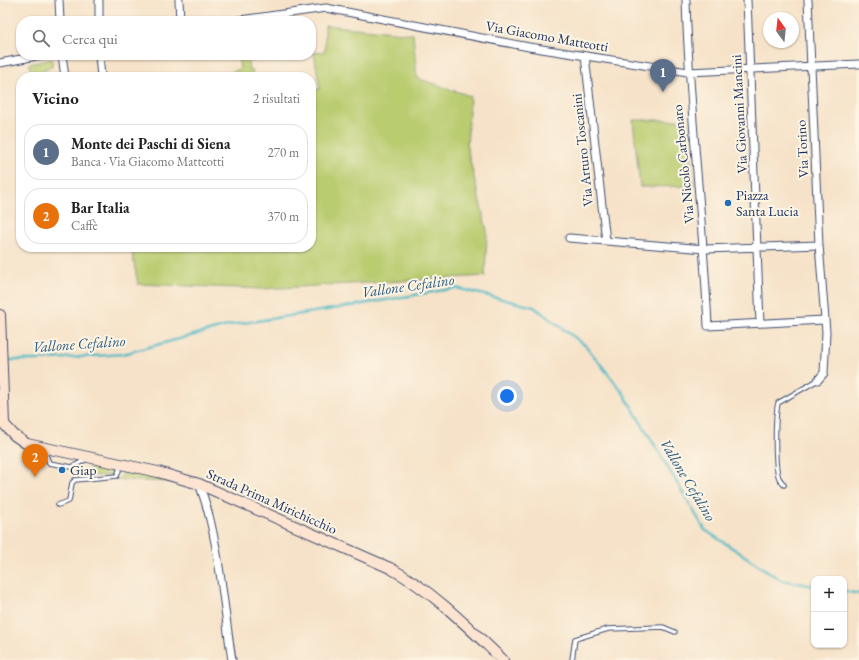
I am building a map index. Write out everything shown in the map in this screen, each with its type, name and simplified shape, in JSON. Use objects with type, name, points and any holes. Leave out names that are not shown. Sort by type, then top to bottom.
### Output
[{"type":"main road","points":[[0,315],[2,425]]},
{"type":"main road","name":"Strada Prima Mirichicchio","points":[[2,425],[27,444],[122,464],[199,484],[390,568],[412,581],[449,609],[503,660]]},
{"type":"street","points":[[59,0],[60,16]]},
{"type":"street","points":[[99,0],[99,16]]},
{"type":"street","points":[[179,0],[180,16]]},
{"type":"street","name":"Via Nicolò Carbonaro","points":[[686,0],[688,72],[704,249],[708,326],[760,323]]},
{"type":"street","name":"Via Giovanni Mancini","points":[[747,0],[760,323]]},
{"type":"street","name":"Via Torino","points":[[808,0],[819,245],[826,332],[824,373],[818,380]]},
{"type":"street","name":"Via Giacomo Matteotti","points":[[269,16],[326,8],[529,47],[688,72],[859,64]]},
{"type":"street","name":"Via Arturo Toscanini","points":[[585,56],[606,241]]},
{"type":"street","points":[[0,63],[16,60]]},
{"type":"street","points":[[63,60],[64,72]]},
{"type":"street","points":[[99,60],[101,72]]},
{"type":"street","points":[[568,238],[704,249],[819,245]]},
{"type":"street","points":[[760,323],[824,320]]},
{"type":"street","points":[[199,484],[207,503],[221,583],[232,660]]},
{"type":"lane","points":[[784,486],[779,477],[777,466],[776,412],[778,403],[818,380]]},
{"type":"lane","points":[[44,448],[49,463],[72,468],[90,457]]},
{"type":"lane","points":[[58,505],[69,501],[72,483],[75,480],[117,476],[122,464]]},
{"type":"lane","points":[[572,660],[575,639],[587,634],[608,629],[663,627],[675,632]]},
{"type":"green space","points":[[325,25],[413,34],[417,78],[470,96],[467,148],[487,231],[485,276],[263,289],[138,284],[132,252],[316,252],[316,89],[320,89],[315,60],[316,53],[325,51]]},
{"type":"green space","points":[[52,60],[52,67],[44,69],[44,72],[31,72],[29,64]]},
{"type":"green space","points":[[239,60],[248,60],[249,70],[252,70],[252,72],[232,72],[240,69]]},
{"type":"green space","points":[[633,120],[687,120],[694,186],[640,187]]},
{"type":"green space","points":[[98,466],[113,468],[116,472],[106,476],[88,475],[71,480],[77,474]]},
{"type":"green space","points":[[124,470],[169,479],[175,482],[115,480],[122,476]]},
{"type":"waterway","name":"Vallone Cefalino","points":[[4,360],[37,360],[123,354],[231,325],[456,288],[534,307],[586,346],[624,394],[705,530],[781,580],[811,585]]},
{"type":"waterway","name":"Vallone Cefalino","points":[[847,592],[859,594]]},
{"type":"place","name":"Monte dei Paschi di Siena","points":[[663,92]]},
{"type":"place","name":"Piazza Santa Lucia","points":[[728,203]]},
{"type":"place","name":"Giap","points":[[62,470]]},
{"type":"place","name":"Bar Italia","points":[[35,477]]}]
